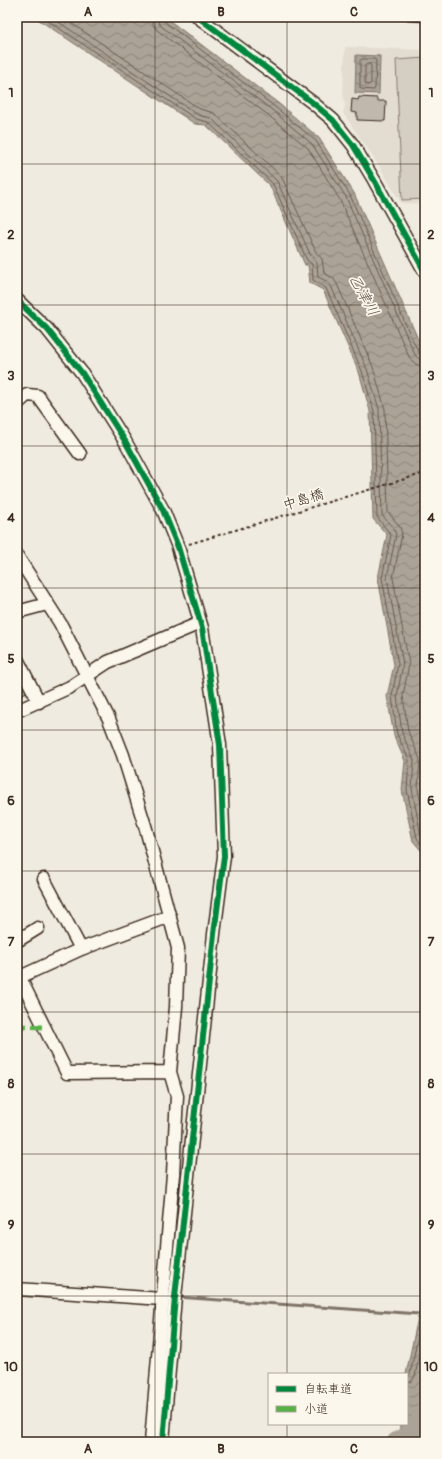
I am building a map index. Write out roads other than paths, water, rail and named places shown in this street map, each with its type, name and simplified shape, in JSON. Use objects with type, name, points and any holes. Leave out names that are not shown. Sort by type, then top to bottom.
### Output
[{"type":"street","points":[[198,17],[313,102],[333,120],[353,145],[425,272]]},
{"type":"street","points":[[17,300],[47,329],[82,373],[125,442],[183,546],[200,623],[220,745],[224,856],[214,934],[175,1297],[163,1442]]},
{"type":"street","points":[[17,404],[28,395],[38,396],[80,454]]},
{"type":"street","points":[[17,556],[60,623],[109,719],[123,755],[146,829],[178,948],[176,1007],[170,1072],[177,1096],[173,1174],[151,1442]]},
{"type":"street","points":[[17,612],[47,604]]},
{"type":"street","points":[[17,711],[70,687],[108,662],[200,623]]},
{"type":"street","points":[[17,659],[39,702]]},
{"type":"street","points":[[44,879],[81,949]]},
{"type":"street","points":[[170,916],[18,974],[67,1073],[170,1072]]},
{"type":"street","points":[[17,941],[38,928]]},
{"type":"street","points":[[173,1174],[194,1127]]},
{"type":"street","points":[[17,1289],[162,1299]]},
{"type":"water","points":[[31,17],[165,17],[278,103],[319,138],[354,193],[425,355],[425,855],[413,841],[402,790],[405,761],[394,736],[387,696],[394,665],[378,578],[387,535],[373,519],[370,411],[359,372],[323,290],[310,283],[308,265],[305,265],[270,186],[206,125],[195,124],[36,18]]},
{"type":"water","points":[[356,55],[380,56],[379,94],[355,93]]},
{"type":"water","points":[[425,1284],[425,1442],[399,1442],[400,1425],[408,1425],[408,1373],[406,1373]]},
{"type":"waterway","points":[[177,1297],[419,1314]]},
{"type":"waterway","name":"乙津川","points":[[396,1442],[416,1430],[425,1410]]}]
